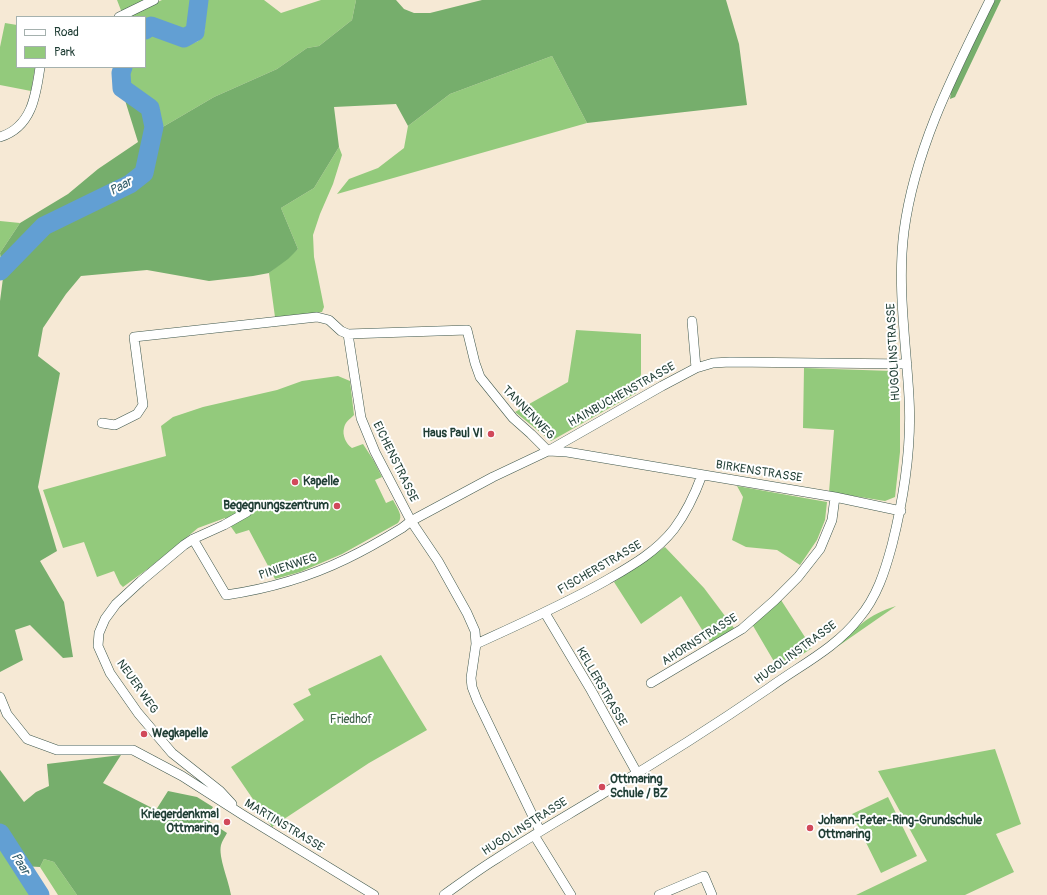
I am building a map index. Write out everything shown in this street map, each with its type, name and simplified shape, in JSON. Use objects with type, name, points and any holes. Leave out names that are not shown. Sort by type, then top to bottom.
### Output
[{"type":"street","points":[[122,16],[154,0]]},
{"type":"street","name":"HUGOLINSTRASSE","points":[[444,895],[494,860],[637,773],[740,707],[817,655],[841,636],[858,620],[867,608],[877,589],[886,564],[901,511],[909,449],[909,400],[901,267],[904,228],[915,176],[944,94],[990,0]]},
{"type":"street","points":[[0,137],[17,129],[29,113],[36,93],[40,68]]},
{"type":"street","points":[[102,422],[115,425],[137,414],[143,405],[134,337],[317,317],[329,320],[342,332],[348,334]]},
{"type":"street","points":[[692,320],[696,368]]},
{"type":"street","name":"TANNENWEG","points":[[348,334],[467,330],[480,377],[513,418],[548,451],[567,452],[613,459]]},
{"type":"street","name":"EICHENSTRASSE","points":[[348,334],[361,418],[375,452],[410,521],[438,560],[467,613],[475,631],[476,644],[471,671],[472,686],[477,700],[537,833],[571,895]]},
{"type":"street","name":"HAINBUCHENSTRASSE","points":[[410,521],[493,477],[548,451],[696,368],[713,363],[730,362],[907,364]]},
{"type":"street","name":"BIRKENSTRASSE","points":[[613,459],[835,497],[901,511]]},
{"type":"street","name":"FISCHERSTRASSE","points":[[476,644],[545,613],[600,584],[650,553],[674,529],[693,497],[702,475]]},
{"type":"street","name":"AHORNSTRASSE","points":[[651,683],[742,629],[775,600],[798,577],[820,549],[832,520],[835,497]]},
{"type":"street","name":"NEUER WEG","points":[[243,815],[220,791],[172,753],[138,712],[114,678],[98,646],[99,633],[105,619],[116,604],[184,545],[247,512]]},
{"type":"street","name":"PINIENWEG","points":[[194,539],[226,595],[248,592],[303,576],[345,560],[402,528],[410,521]]},
{"type":"street","name":"KELLERSTRASSE","points":[[545,613],[591,690],[637,773]]},
{"type":"street","name":"MARTINSTRASSE","points":[[0,698],[7,714],[28,739],[57,750],[133,750],[182,776],[374,895]]},
{"type":"street","points":[[660,895],[704,876],[712,895]]},
{"type":"green space","points":[[117,0],[148,0],[122,13]]},
{"type":"green space","points":[[162,0],[196,0],[191,29],[180,33],[158,23],[146,26],[146,16],[127,16]]},
{"type":"green space","points":[[207,0],[264,0],[281,13],[321,0],[356,0],[352,20],[319,46],[307,48],[277,69],[214,97],[161,128],[159,108],[134,88],[127,78],[130,68],[146,68],[146,38],[150,32],[168,37],[185,45],[198,41],[202,37],[205,27],[205,5]]},
{"type":"green space","points":[[356,0],[396,0],[404,9],[414,13],[430,13],[482,0],[726,0],[739,44],[747,105],[587,123],[552,56],[450,94],[408,126],[396,104],[334,107],[339,147],[314,188],[281,208],[298,249],[288,259],[269,273],[209,281],[147,270],[81,276],[66,294],[43,328],[38,356],[60,373],[38,487],[57,551],[40,561],[64,602],[73,657],[63,658],[30,625],[15,630],[23,660],[0,672],[0,301],[3,278],[0,253],[20,223],[68,194],[98,169],[138,142],[124,97],[137,103],[144,109],[150,131],[161,128],[214,97],[277,69],[307,48],[319,46],[352,20]]},
{"type":"green space","points":[[994,0],[1001,0],[955,97],[950,99],[951,92]]},
{"type":"green space","points":[[5,23],[16,25],[16,68],[35,68],[31,91],[0,85],[0,47]]},
{"type":"green space","points":[[552,56],[587,123],[337,194],[349,179],[378,168],[404,148],[408,126],[450,94]]},
{"type":"green space","points":[[339,147],[342,155],[333,184],[313,235],[314,257],[324,307],[322,312],[275,317],[269,273],[298,249],[281,208],[314,188]]},
{"type":"green space","points":[[0,221],[20,223],[0,253]]},
{"type":"green space","points":[[576,330],[641,334],[641,374],[636,393],[551,441],[515,412],[568,382]]},
{"type":"green space","points":[[804,368],[892,371],[897,375],[900,397],[900,452],[895,497],[885,501],[829,492],[834,430],[803,428]]},
{"type":"green space","points":[[338,376],[350,381],[354,415],[345,426],[345,439],[352,448],[363,444],[374,461],[382,477],[375,480],[386,503],[393,500],[398,509],[400,520],[398,523],[342,554],[300,572],[275,579],[249,530],[236,534],[225,518],[198,528],[123,587],[114,571],[97,577],[84,542],[63,548],[43,490],[166,456],[161,426],[173,417],[203,407],[277,390],[302,381]]},
{"type":"green space","points":[[737,486],[827,502],[825,520],[817,540],[800,565],[777,550],[746,547],[732,540],[743,497]]},
{"type":"green space","points":[[665,547],[704,588],[734,628],[711,644],[681,596],[641,624],[614,582]]},
{"type":"green space","points":[[781,600],[812,648],[779,670],[752,624]]},
{"type":"green space","points":[[896,606],[837,647],[863,622],[877,613]]},
{"type":"green space","name":"Friedhof","points":[[381,655],[427,730],[369,763],[272,827],[231,767],[304,720],[293,704],[311,695],[308,689]]},
{"type":"green space","points":[[995,749],[1021,824],[996,834],[1014,872],[965,895],[856,895],[927,861],[878,771]]},
{"type":"green space","points":[[121,755],[103,783],[156,810],[168,791],[197,797],[213,807],[206,819],[227,833],[221,844],[220,850],[231,895],[77,895],[54,862],[44,859],[40,867],[22,866],[0,833],[0,770],[24,802],[36,792],[49,786],[47,764]]},
{"type":"green space","points":[[888,797],[917,856],[881,873],[852,814]]},
{"type":"green space","points":[[0,844],[21,880],[32,895],[0,895]]},
{"type":"green space","points":[[44,859],[54,862],[77,895],[58,895],[40,867]]},
{"type":"waterway","name":"Paar","points":[[146,29],[151,26],[184,38],[195,32],[199,0]]},
{"type":"waterway","name":"Paar","points":[[0,271],[44,226],[130,184],[144,173],[154,127],[150,108],[122,88],[121,73],[123,68]]},
{"type":"waterway","name":"Paar","points":[[0,833],[40,895]]},
{"type":"place","name":"Haus Paul VI","points":[[491,434]]},
{"type":"place","name":"Kapelle","points":[[295,482]]},
{"type":"place","name":"Begegnungszentrum","points":[[337,506]]},
{"type":"place","name":"Wegkapelle","points":[[144,734]]},
{"type":"place","name":"Ottmaring Schule / BZ","points":[[602,787]]},
{"type":"place","name":"Kriegerdenkmal Ottmaring","points":[[227,822]]},
{"type":"place","name":"Johann-Peter-Ring-Grundschule Ottmaring","points":[[810,828]]}]
